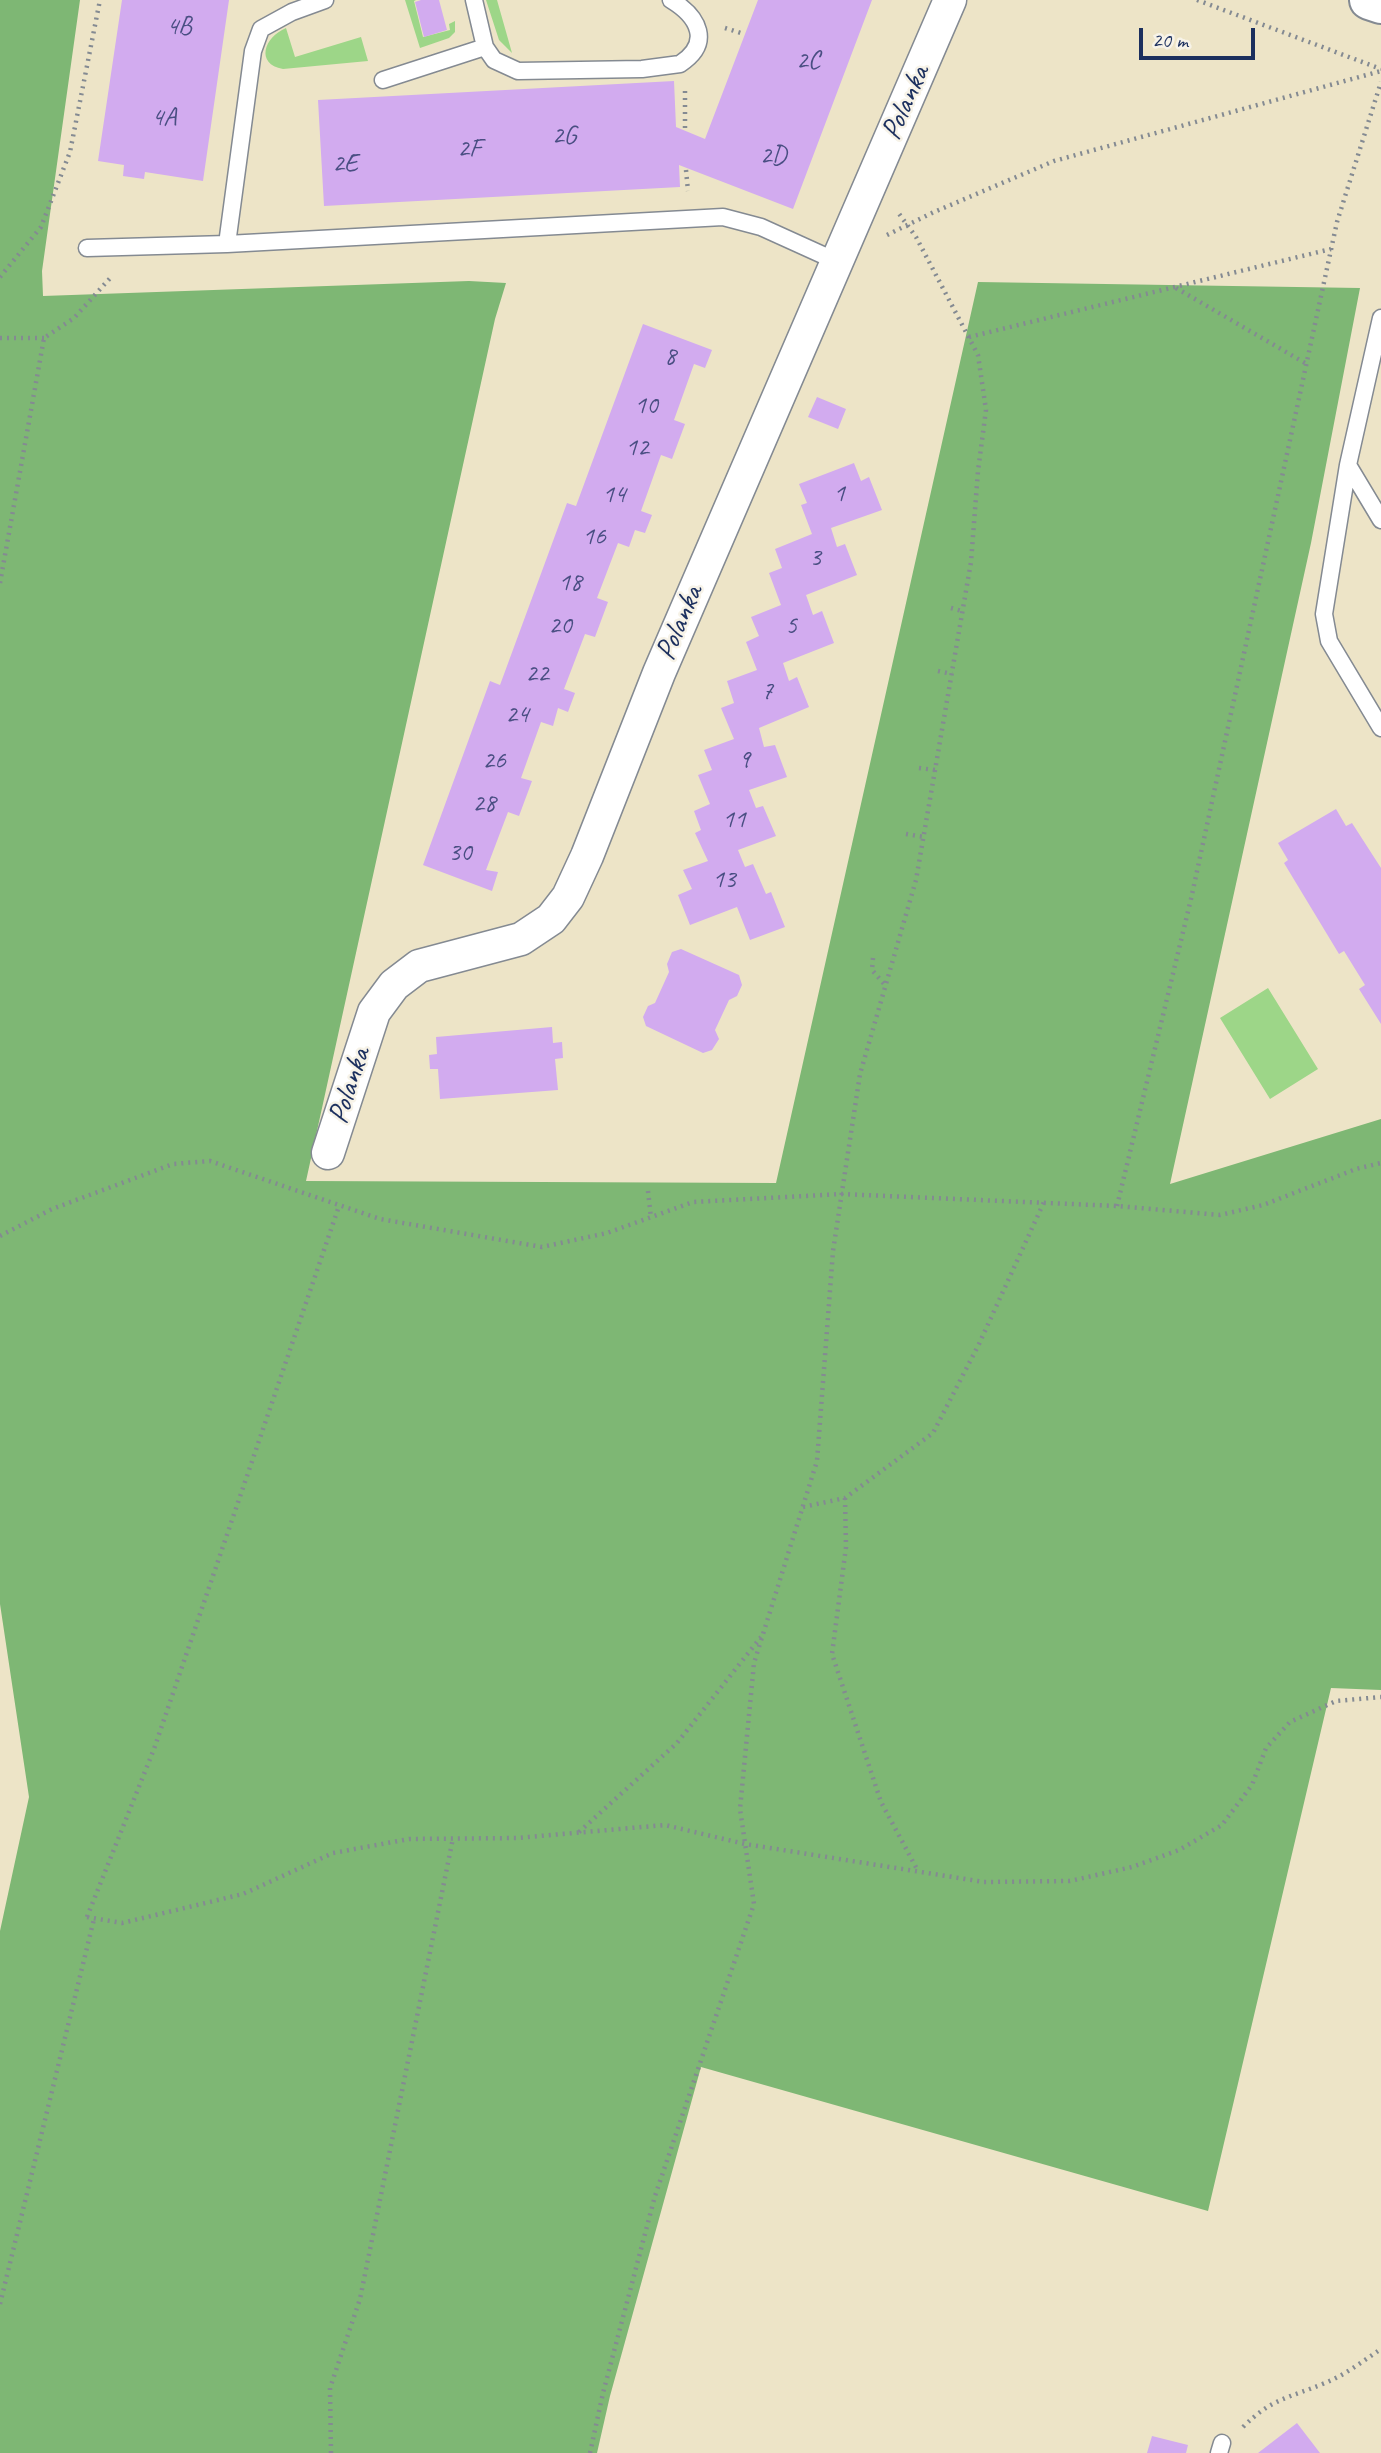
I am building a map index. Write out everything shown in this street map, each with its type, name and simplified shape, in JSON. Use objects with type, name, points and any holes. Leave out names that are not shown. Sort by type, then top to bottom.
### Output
[{"type":"street","name":"Polanka","points":[[328,1153],[374,1013],[394,985],[419,966],[521,939],[551,919],[568,897],[587,856],[659,673],[950,0]]},
{"type":"street","points":[[1369,0],[1381,5]]},
{"type":"lane","points":[[227,244],[253,51],[261,29],[292,12],[325,0]]},
{"type":"lane","points":[[474,0],[485,47],[494,60],[519,71],[642,69],[680,64],[696,52],[699,41],[697,23],[671,0]]},
{"type":"lane","points":[[383,80],[485,47]]},
{"type":"lane","points":[[87,247],[227,244],[723,217],[761,226],[836,261]]},
{"type":"lane","points":[[1381,318],[1348,465],[1324,614],[1329,641],[1381,728]]},
{"type":"lane","points":[[1348,465],[1381,520]]},
{"type":"path","points":[[0,277],[41,227],[70,152],[100,0]]},
{"type":"path","points":[[1197,0],[1381,70]]},
{"type":"path","points":[[685,61],[685,129]]},
{"type":"path","points":[[836,261],[907,225],[1054,160],[1381,70]]},
{"type":"path","points":[[1117,1206],[1191,899],[1337,222],[1381,82]]},
{"type":"path","points":[[686,170],[688,191]]},
{"type":"path","points":[[590,2453],[603,2393],[655,2196],[754,1904],[740,1809],[754,1663],[817,1461],[833,1251],[860,1074],[916,880],[971,562],[986,410],[978,355],[907,225],[873,177]]},
{"type":"path","points":[[0,338],[44,338],[74,318],[140,246]]},
{"type":"path","points":[[969,337],[1331,249]]},
{"type":"path","points":[[1174,287],[1306,363]]},
{"type":"path","points":[[0,583],[44,338]]},
{"type":"path","points":[[951,608],[962,611]]},
{"type":"path","points":[[938,671],[952,674]]},
{"type":"path","points":[[919,768],[935,770]]},
{"type":"path","points":[[906,834],[924,837]]},
{"type":"path","points":[[873,958],[872,970],[886,986]]},
{"type":"path","points":[[0,1237],[51,1209],[173,1164],[210,1161],[380,1219],[542,1247],[607,1233],[693,1202],[841,1194],[1117,1206],[1220,1215],[1263,1205],[1356,1169],[1381,1163]]},
{"type":"path","points":[[648,1191],[651,1218]]},
{"type":"path","points":[[802,1507],[845,1498],[933,1433],[979,1344],[1044,1202]]},
{"type":"path","points":[[339,1206],[154,1749],[87,1917],[122,1923],[243,1894],[333,1853],[409,1839],[517,1838],[666,1825],[745,1844],[984,1882],[1070,1881],[1132,1867],[1179,1850],[1223,1825],[1252,1784],[1266,1748],[1290,1722],[1336,1701],[1381,1698]]},
{"type":"path","points":[[845,1498],[846,1547],[832,1654],[881,1802],[919,1872]]},
{"type":"path","points":[[579,1833],[677,1743],[763,1633]]},
{"type":"path","points":[[331,2453],[330,2388],[360,2300],[453,1838]]},
{"type":"path","points":[[0,2304],[94,1918]]},
{"type":"path","points":[[1221,2448],[1260,2410],[1289,2395],[1325,2383],[1381,2349]]},
{"type":"green space","points":[[0,0],[80,0],[42,271],[43,296],[469,281],[506,283],[495,319],[306,1181],[776,1183],[978,282],[1360,288],[1311,543],[1170,1184],[1381,1119],[1381,1690],[1331,1688],[1208,2211],[701,2067],[610,2396],[597,2453],[0,2453],[0,1931],[29,1797],[0,1604]]},
{"type":"green space","points":[[405,0],[416,0],[414,1],[423,37],[450,30],[449,24],[455,21],[455,32],[449,38],[420,48]]},
{"type":"green space","points":[[486,0],[497,0],[512,53],[499,40]]},
{"type":"green space","points":[[286,28],[295,57],[361,37],[368,61],[283,69],[274,66],[266,56],[266,50],[272,38]]},
{"type":"green space","points":[[1268,988],[1318,1069],[1270,1099],[1220,1018]]},
{"type":"building","points":[[122,0],[229,0],[203,181],[145,172],[144,179],[123,176],[124,165],[98,161]]},
{"type":"building","points":[[439,0],[447,30],[424,37],[415,2]]},
{"type":"building","points":[[758,0],[872,0],[793,209],[679,165],[680,187],[324,206],[318,100],[674,81],[676,127],[705,139]]},
{"type":"building","points":[[643,324],[712,350],[705,368],[694,364],[674,420],[685,424],[672,459],[661,455],[641,511],[652,515],[645,533],[635,530],[629,547],[618,543],[597,598],[608,602],[595,637],[585,634],[564,689],[575,693],[568,712],[558,708],[553,726],[541,722],[521,778],[532,781],[519,816],[508,812],[486,870],[498,872],[492,891],[423,865],[490,681],[500,685],[567,503],[576,506]]},
{"type":"building","points":[[817,397],[846,409],[838,429],[808,417]]},
{"type":"building","points":[[854,463],[861,481],[869,477],[882,510],[831,528],[837,547],[845,544],[857,575],[806,595],[813,615],[822,611],[834,643],[783,663],[789,681],[797,677],[809,707],[759,728],[764,747],[775,745],[787,777],[749,790],[756,808],[763,806],[776,836],[738,850],[745,867],[753,864],[766,894],[771,892],[785,927],[750,940],[737,907],[690,925],[678,895],[692,889],[683,870],[708,861],[695,833],[701,830],[694,811],[710,804],[698,775],[712,770],[704,750],[734,739],[721,708],[734,703],[727,681],[757,670],[746,642],[759,636],[751,617],[781,605],[769,573],[782,568],[775,549],[812,534],[801,505],[807,503],[799,484]]},
{"type":"building","points":[[1336,809],[1346,826],[1352,823],[1381,868],[1381,1024],[1359,989],[1365,985],[1344,951],[1339,954],[1284,863],[1288,860],[1278,843]]},
{"type":"building","points":[[681,949],[739,975],[742,985],[737,996],[729,1000],[715,1030],[719,1039],[712,1050],[703,1053],[646,1026],[643,1017],[648,1006],[655,1003],[669,972],[667,964],[672,952]]},
{"type":"building","points":[[552,1027],[553,1043],[562,1042],[563,1058],[555,1059],[558,1090],[440,1099],[438,1069],[430,1069],[429,1055],[437,1054],[436,1037]]},
{"type":"building","points":[[1297,2423],[1320,2453],[1258,2453]]},
{"type":"building","points":[[1152,2436],[1188,2445],[1186,2453],[1147,2453]]}]
